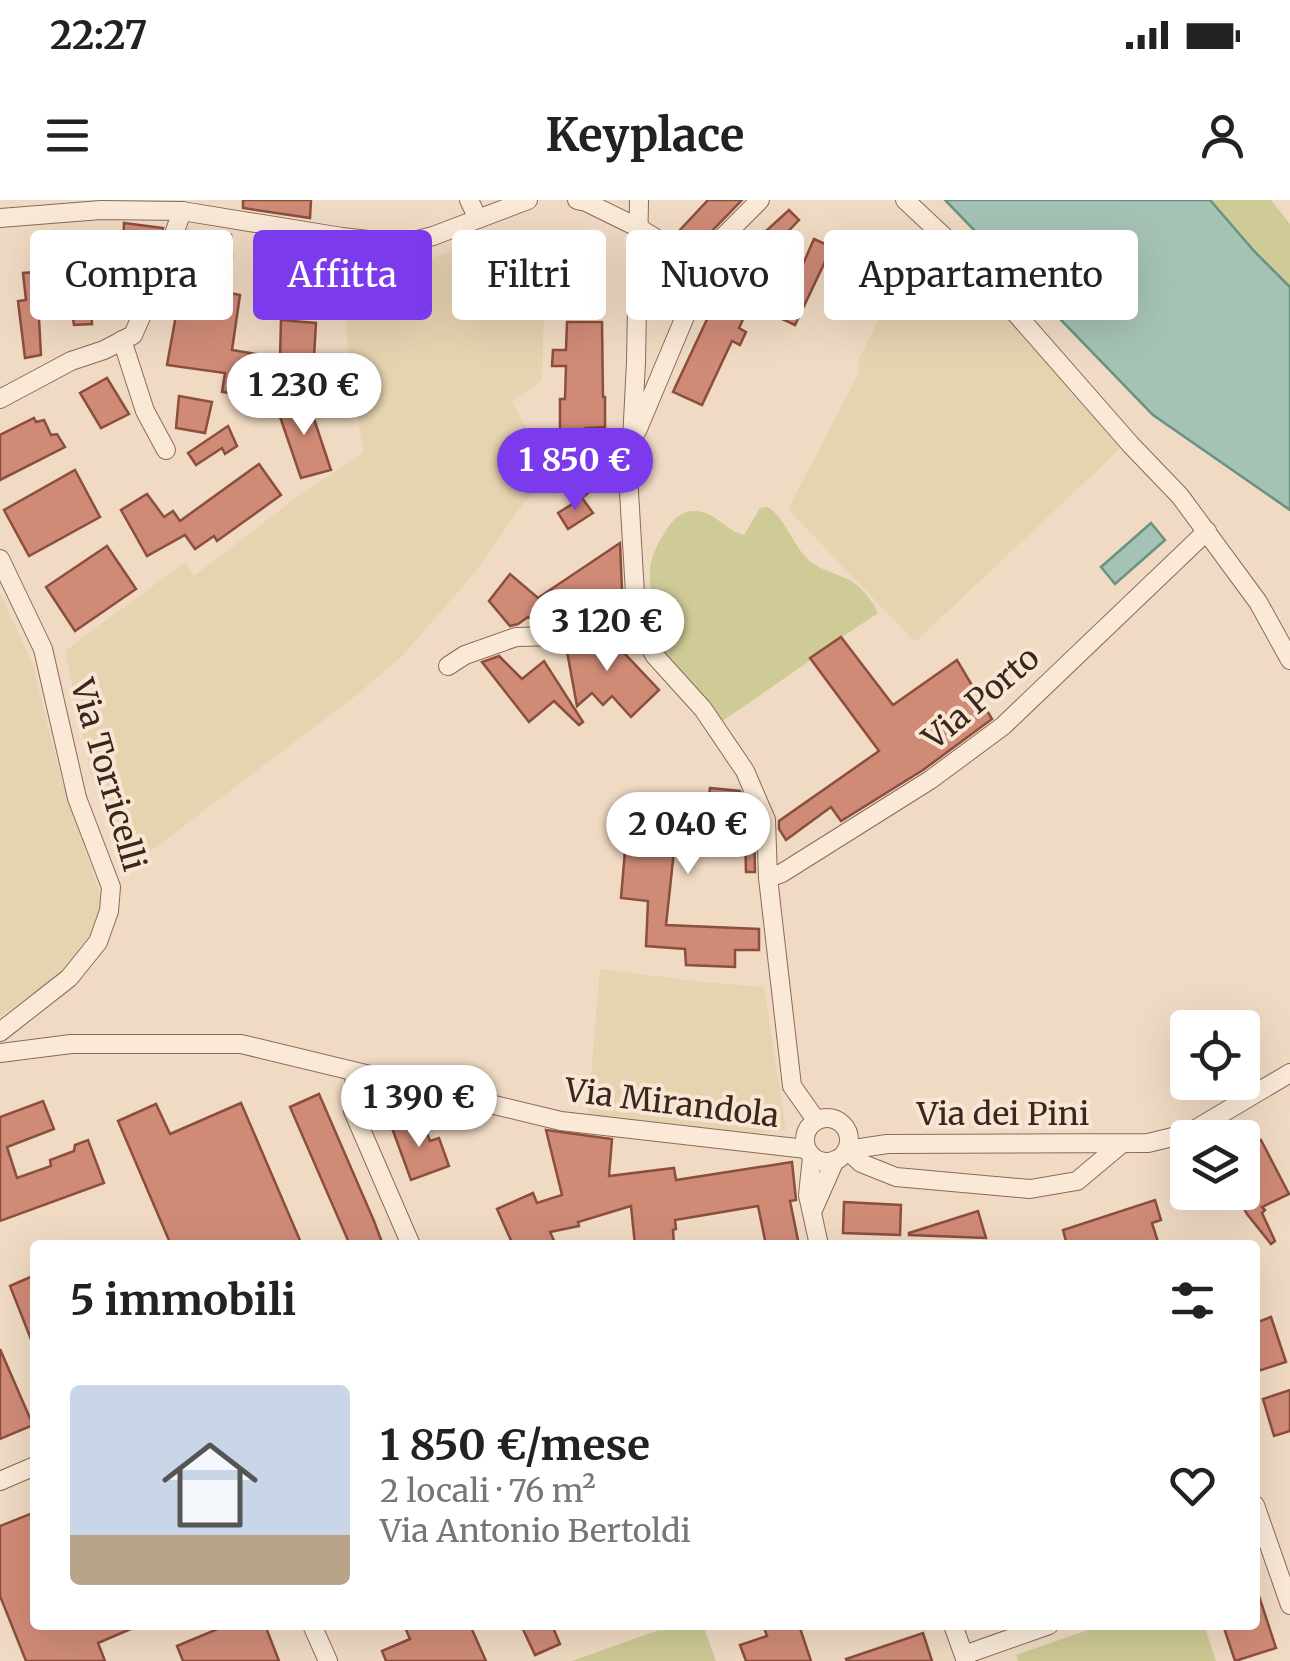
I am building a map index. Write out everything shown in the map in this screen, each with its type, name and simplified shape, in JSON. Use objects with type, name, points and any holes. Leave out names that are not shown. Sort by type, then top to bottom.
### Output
[{"type":"street","points":[[469,200],[478,219]]},
{"type":"street","points":[[0,218],[193,208],[342,237],[402,244],[528,200]]},
{"type":"street","points":[[577,200],[642,230]]},
{"type":"street","points":[[638,200],[636,362],[628,474],[636,610],[655,656],[703,708],[745,771],[766,820],[768,878],[792,1086],[816,1120]]},
{"type":"street","points":[[730,230],[760,200]]},
{"type":"street","points":[[905,200],[969,260],[1180,496],[1258,602],[1290,660]]},
{"type":"street","points":[[0,399],[133,334],[193,208]]},
{"type":"street","points":[[632,440],[684,320]]},
{"type":"street","points":[[122,340],[146,411],[166,450]]},
{"type":"street","points":[[636,362],[664,367]]},
{"type":"street","name":"Via Porto","points":[[768,878],[930,780],[1003,726],[1207,531]]},
{"type":"street","name":"Via Torricelli","points":[[0,559],[42,649],[78,798],[111,887],[110,911],[98,942],[70,978],[0,1032]]},
{"type":"street","points":[[448,666],[466,655],[516,637],[558,636],[635,598]]},
{"type":"street","name":"Via Mirandola","points":[[0,1053],[71,1044],[241,1044],[561,1122],[809,1153]]},
{"type":"street","points":[[355,1073],[353,1111],[409,1240]]},
{"type":"street","name":"Via dei Pini","points":[[844,1147],[1148,1144],[1190,1134],[1290,1073]]},
{"type":"street","points":[[813,1210],[844,1147],[843,1124],[835,1118],[816,1120],[804,1138],[809,1153],[808,1195],[818,1240]]},
{"type":"street","points":[[1074,1144],[1086,1158],[1077,1181]]},
{"type":"street","name":"Via dei Pini","points":[[844,1147],[861,1163],[896,1177],[1030,1190],[1077,1181],[1120,1145]]},
{"type":"street","points":[[809,1153],[822,1162],[844,1147]]},
{"type":"street","points":[[0,1481],[30,1468]]},
{"type":"street","points":[[1263,1553],[1290,1604]]},
{"type":"street","points":[[314,1630],[328,1661]]},
{"type":"street","points":[[955,1630],[965,1658],[1036,1630]]},
{"type":"shaded area","points":[[945,200],[1210,200],[1290,287],[1290,510],[1153,415],[1061,320],[1138,320],[1138,230],[974,230]]},
{"type":"shaded area","points":[[1201,200],[1271,200],[1290,224],[1290,295]]},
{"type":"shaded area","points":[[452,250],[452,320],[544,320],[542,380],[511,402],[554,472],[522,505],[475,572],[404,654],[359,693],[127,869],[91,775],[65,651],[185,562],[194,576],[297,497],[363,453],[347,320],[432,320],[432,259]]},
{"type":"shaded area","points":[[879,320],[1011,320],[1124,445],[915,642],[788,509],[860,371],[858,360]]},
{"type":"shaded area","points":[[767,507],[779,517],[811,562],[856,585],[878,613],[721,722],[679,674],[657,637],[650,587],[652,559],[668,527],[684,513],[703,512],[744,535],[760,508]]},
{"type":"shaded area","points":[[1151,523],[1165,540],[1115,584],[1101,567]]},
{"type":"shaded area","points":[[0,593],[32,663],[62,781],[101,897],[98,928],[62,973],[0,1017]]},
{"type":"shaded area","points":[[600,969],[764,987],[786,1130],[747,1134],[587,1122]]},
{"type":"shaded area","points":[[659,1630],[705,1630],[716,1661],[572,1661]]},
{"type":"shaded area","points":[[1088,1630],[1206,1630],[1216,1661],[1018,1661],[1016,1655]]},
{"type":"building","points":[[243,200],[311,200],[310,218],[243,208]]},
{"type":"building","points":[[708,200],[742,200],[713,230],[680,230]]},
{"type":"building","points":[[789,210],[799,220],[789,230],[767,230]]},
{"type":"building","points":[[124,223],[163,228],[162,230],[124,230]]},
{"type":"building","points":[[814,239],[824,243],[824,264],[804,306],[804,262]]},
{"type":"building","points":[[23,273],[30,273],[30,320],[39,320],[41,355],[25,358],[18,301],[26,300]]},
{"type":"building","points":[[233,294],[240,295],[232,350],[259,354],[251,396],[222,392],[225,373],[167,365],[175,320],[233,320]]},
{"type":"building","points":[[73,320],[92,320],[92,324],[74,325]]},
{"type":"building","points":[[281,320],[316,323],[313,374],[264,370],[259,355],[280,358]]},
{"type":"building","points":[[707,320],[743,320],[739,328],[746,332],[740,345],[732,341],[702,405],[673,392]]},
{"type":"building","points":[[567,322],[602,322],[605,427],[586,428],[594,437],[560,439],[560,399],[565,399],[566,366],[552,366],[553,350],[566,350]]},
{"type":"building","points":[[107,378],[129,414],[101,428],[80,393]]},
{"type":"building","points":[[179,396],[212,402],[205,433],[176,428]]},
{"type":"building","points":[[307,398],[331,470],[301,478],[277,408]]},
{"type":"building","points":[[34,418],[36,422],[44,420],[51,435],[57,434],[65,447],[0,480],[0,435]]},
{"type":"building","points":[[228,426],[237,446],[225,454],[222,448],[196,465],[188,453]]},
{"type":"building","points":[[604,450],[617,464],[616,469],[582,498],[567,480]]},
{"type":"building","points":[[259,464],[281,495],[217,541],[214,536],[195,549],[185,535],[147,556],[121,510],[147,494],[164,517],[173,511],[180,521]]},
{"type":"building","points":[[75,470],[100,517],[29,556],[4,510]]},
{"type":"building","points":[[582,498],[593,513],[568,529],[558,513]]},
{"type":"building","points":[[620,543],[622,590],[555,624],[539,624],[528,617],[510,626],[489,601],[510,574],[538,598]]},
{"type":"building","points":[[107,546],[136,589],[75,631],[46,587]]},
{"type":"building","points":[[595,631],[600,643],[608,636],[659,690],[631,717],[612,696],[603,705],[592,693],[577,706],[566,646]]},
{"type":"building","points":[[841,637],[893,705],[957,660],[992,719],[923,770],[841,821],[831,807],[786,840],[779,821],[879,751],[810,658]]},
{"type":"building","points":[[499,656],[522,679],[544,661],[583,722],[579,725],[554,701],[529,722],[482,662]]},
{"type":"building","points":[[710,788],[740,791],[754,823],[755,872],[746,872],[745,832],[677,823],[666,925],[759,929],[759,950],[735,950],[735,967],[686,965],[685,949],[646,946],[648,901],[621,898],[626,839],[656,842],[658,797],[708,802]]},
{"type":"building","points":[[319,1094],[381,1240],[348,1240],[290,1107]]},
{"type":"building","points":[[43,1101],[54,1129],[7,1147],[17,1178],[51,1166],[50,1160],[74,1151],[75,1145],[88,1140],[104,1183],[0,1221],[0,1117]]},
{"type":"building","points":[[241,1103],[300,1240],[169,1240],[118,1121],[156,1104],[170,1134]]},
{"type":"building","points":[[421,1118],[430,1141],[439,1138],[449,1166],[411,1180],[392,1128]]},
{"type":"building","points":[[546,1130],[612,1139],[609,1176],[674,1168],[676,1180],[792,1162],[796,1200],[790,1201],[798,1240],[765,1240],[758,1206],[675,1220],[674,1240],[634,1240],[631,1206],[578,1222],[579,1226],[550,1232],[554,1240],[511,1240],[497,1209],[533,1193],[537,1203],[562,1195]]},
{"type":"building","points":[[1260,1140],[1289,1194],[1262,1207],[1275,1241],[1271,1244],[1245,1210],[1260,1210]]},
{"type":"building","points":[[1155,1200],[1161,1220],[1152,1223],[1157,1240],[1066,1240],[1063,1230]]},
{"type":"building","points":[[844,1202],[901,1205],[900,1235],[843,1233]]},
{"type":"building","points":[[978,1211],[986,1238],[909,1235],[909,1233]]},
{"type":"building","points":[[30,1277],[30,1337],[10,1286]]},
{"type":"building","points":[[1271,1317],[1286,1362],[1260,1370],[1260,1321]]},
{"type":"building","points":[[0,1349],[30,1426],[0,1439]]},
{"type":"building","points":[[1290,1390],[1290,1431],[1274,1436],[1263,1399]]},
{"type":"building","points":[[30,1514],[30,1630],[128,1630],[98,1643],[105,1661],[26,1661],[0,1596],[0,1526]]},
{"type":"building","points":[[1260,1599],[1276,1648],[1235,1661],[1225,1630],[1260,1630]]},
{"type":"building","points":[[215,1630],[267,1630],[279,1661],[183,1661],[177,1646]]},
{"type":"building","points":[[406,1630],[472,1630],[486,1661],[386,1661],[382,1651],[410,1639]]},
{"type":"building","points":[[523,1630],[554,1630],[560,1644],[535,1655]]},
{"type":"building","points":[[765,1630],[801,1630],[811,1661],[746,1661],[740,1645],[767,1636]]},
{"type":"building","points":[[923,1633],[932,1661],[846,1659]]}]
